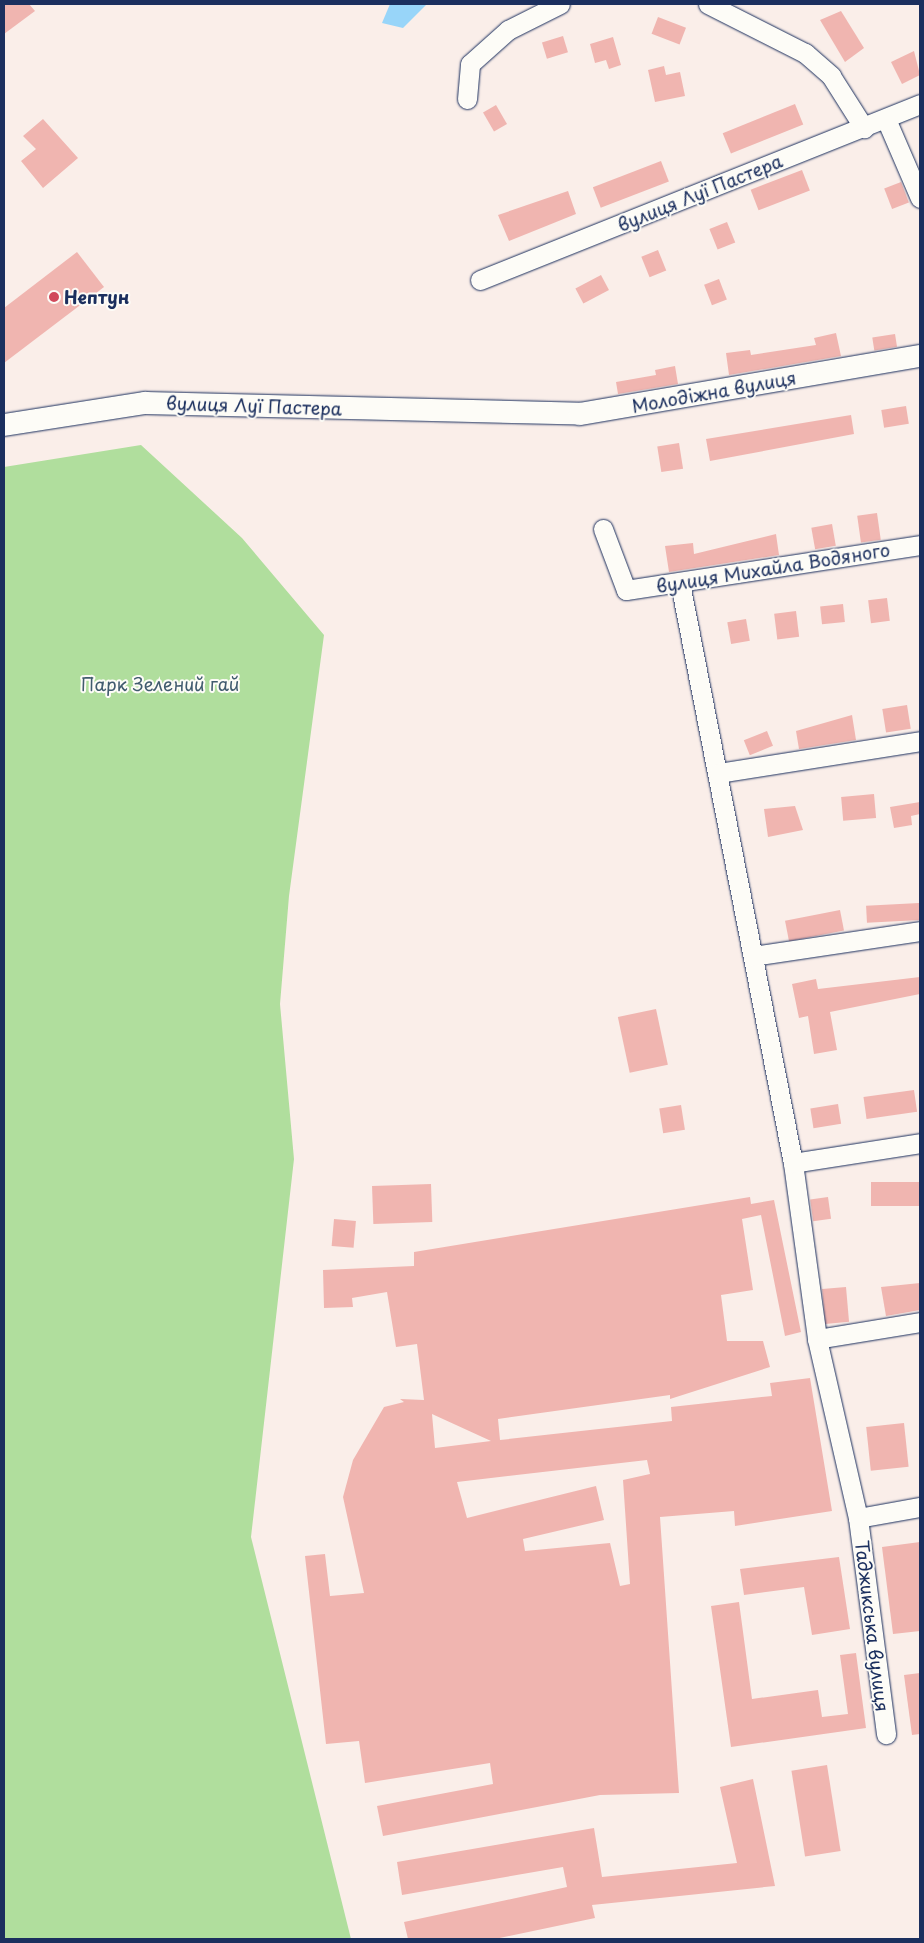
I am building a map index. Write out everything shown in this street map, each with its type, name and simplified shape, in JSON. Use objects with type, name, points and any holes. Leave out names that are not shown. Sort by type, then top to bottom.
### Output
[{"type":"street","points":[[467,99],[470,64],[508,30],[560,4]]},
{"type":"street","points":[[708,4],[805,53],[831,76],[864,128]]},
{"type":"street","name":"вулиця Луї Пастера","points":[[480,280],[920,104]]},
{"type":"street","points":[[886,119],[920,198]]},
{"type":"street","name":"Молодіжна вулиця","points":[[506,414],[610,410],[920,356]]},
{"type":"street","name":"вулиця Луї Пастера","points":[[4,425],[145,403],[506,414]]},
{"type":"street","name":"вулиця Михайла Водяного","points":[[603,529],[626,590],[920,545]]},
{"type":"street","name":"Таджикська вулиця","points":[[680,583],[719,773],[793,1163],[816,1339],[858,1518],[886,1734]]},
{"type":"street","points":[[719,773],[920,741]]},
{"type":"street","points":[[753,956],[920,931]]},
{"type":"street","points":[[793,1163],[920,1143]]},
{"type":"street","points":[[816,1339],[920,1322]]},
{"type":"street","points":[[858,1518],[920,1507]]},
{"type":"green space","name":"Парк Зелений гай","points":[[141,445],[242,538],[324,635],[289,896],[280,1004],[294,1159],[251,1537],[351,1939],[4,1939],[4,467]]},
{"type":"water","points":[[390,4],[427,4],[403,28],[382,23]]},
{"type":"building","points":[[4,4],[29,4],[35,11],[4,34]]},
{"type":"building","points":[[841,11],[864,48],[845,62],[820,20]]},
{"type":"building","points":[[658,17],[686,28],[680,45],[652,34]]},
{"type":"building","points":[[563,36],[568,52],[547,59],[542,42]]},
{"type":"building","points":[[613,37],[621,65],[609,69],[606,60],[595,63],[590,44]]},
{"type":"building","points":[[914,51],[920,75],[902,84],[891,62]]},
{"type":"building","points":[[664,66],[666,75],[680,72],[685,96],[655,102],[648,70]]},
{"type":"building","points":[[795,104],[803,124],[731,154],[723,133]]},
{"type":"building","points":[[496,105],[507,124],[494,132],[483,112]]},
{"type":"building","points":[[43,119],[78,158],[43,188],[21,161],[36,149],[23,136]]},
{"type":"building","points":[[661,161],[669,182],[601,208],[593,187]]},
{"type":"building","points":[[802,170],[810,191],[759,210],[751,190]]},
{"type":"building","points":[[901,182],[909,203],[892,209],[884,188]]},
{"type":"building","points":[[568,191],[576,214],[509,241],[498,215]]},
{"type":"building","points":[[727,222],[735,242],[718,250],[709,229]]},
{"type":"building","points":[[658,250],[666,270],[650,277],[641,257]]},
{"type":"building","name":"Нептун","points":[[77,252],[104,287],[4,363],[4,308]]},
{"type":"building","points":[[601,275],[609,290],[583,304],[575,289]]},
{"type":"building","points":[[719,279],[727,300],[712,305],[704,285]]},
{"type":"building","points":[[836,333],[841,356],[729,375],[726,353],[750,350],[751,355],[816,345],[814,338]]},
{"type":"building","points":[[895,334],[897,347],[874,350],[872,338]]},
{"type":"building","points":[[675,366],[678,384],[618,394],[616,382],[656,375],[655,370]]},
{"type":"building","points":[[906,406],[909,424],[884,428],[881,410]]},
{"type":"building","points":[[851,415],[854,434],[710,461],[706,439]]},
{"type":"building","points":[[679,443],[683,469],[661,472],[657,446]]},
{"type":"building","points":[[877,513],[881,540],[861,543],[857,516]]},
{"type":"building","points":[[832,524],[836,546],[815,549],[811,528]]},
{"type":"building","points":[[776,534],[779,555],[669,572],[665,546],[693,543],[694,554]]},
{"type":"building","points":[[887,598],[890,621],[871,623],[868,600]]},
{"type":"building","points":[[843,604],[845,622],[822,624],[820,606]]},
{"type":"building","points":[[796,611],[799,637],[777,639],[774,614]]},
{"type":"building","points":[[746,619],[750,641],[731,644],[727,622]]},
{"type":"building","points":[[907,705],[911,729],[886,733],[882,709]]},
{"type":"building","points":[[852,715],[856,740],[799,749],[796,731]]},
{"type":"building","points":[[767,731],[773,746],[750,755],[744,740]]},
{"type":"building","points":[[874,794],[876,818],[843,821],[841,797]]},
{"type":"building","points":[[920,802],[920,814],[911,816],[912,825],[894,828],[890,807]]},
{"type":"building","points":[[795,806],[803,830],[768,837],[764,809]]},
{"type":"building","points":[[919,903],[920,920],[867,923],[866,906]]},
{"type":"building","points":[[840,910],[844,931],[789,941],[785,921]]},
{"type":"building","points":[[920,977],[920,994],[830,1012],[837,1050],[814,1054],[808,1016],[799,1018],[792,984],[816,979],[818,989]]},
{"type":"building","points":[[656,1009],[668,1065],[630,1073],[618,1017]]},
{"type":"building","points":[[914,1090],[917,1112],[867,1119],[863,1097]]},
{"type":"building","points":[[838,1104],[841,1124],[813,1128],[810,1108]]},
{"type":"building","points":[[681,1105],[685,1130],[663,1133],[659,1108]]},
{"type":"building","points":[[871,1182],[920,1182],[920,1206],[871,1206]]},
{"type":"building","points":[[431,1184],[432,1222],[373,1224],[372,1186]]},
{"type":"building","points":[[750,1197],[751,1204],[774,1200],[801,1332],[785,1336],[761,1215],[742,1219],[753,1290],[721,1295],[727,1341],[763,1341],[770,1367],[670,1399],[670,1395],[498,1419],[500,1440],[672,1421],[671,1407],[772,1396],[770,1383],[810,1378],[832,1511],[735,1526],[734,1511],[660,1517],[679,1793],[600,1795],[383,1836],[377,1806],[493,1784],[490,1763],[365,1783],[359,1741],[326,1744],[305,1556],[325,1554],[330,1596],[364,1593],[343,1497],[353,1460],[384,1407],[404,1402],[400,1399],[424,1400],[417,1344],[396,1347],[387,1292],[352,1298],[353,1307],[324,1308],[323,1270],[414,1266],[414,1252]],"holes":[[[432,1414],[491,1441],[435,1448]],[[647,1460],[650,1474],[623,1480],[630,1584],[620,1586],[610,1543],[525,1551],[523,1539],[604,1520],[596,1486],[467,1518],[457,1482]]]},
{"type":"building","points":[[828,1197],[831,1219],[813,1221],[810,1200]]},
{"type":"building","points":[[334,1219],[356,1221],[354,1248],[332,1246]]},
{"type":"building","points":[[920,1283],[920,1310],[886,1316],[881,1287]]},
{"type":"building","points":[[846,1287],[849,1322],[825,1324],[822,1289]]},
{"type":"building","points":[[904,1423],[909,1467],[871,1471],[866,1427]]},
{"type":"building","points":[[920,1542],[920,1631],[893,1634],[882,1547]]},
{"type":"building","points":[[839,1557],[850,1629],[812,1635],[804,1587],[744,1595],[740,1569]]},
{"type":"building","points":[[739,1602],[752,1699],[818,1690],[822,1717],[848,1714],[840,1655],[856,1653],[866,1728],[731,1747],[711,1606]]},
{"type":"building","points":[[920,1673],[920,1734],[912,1735],[904,1675]]},
{"type":"building","points":[[827,1765],[841,1851],[805,1857],[791,1771]]},
{"type":"building","points":[[753,1779],[775,1886],[592,1905],[595,1918],[495,1939],[408,1939],[404,1922],[567,1887],[563,1867],[402,1895],[397,1862],[594,1828],[602,1877],[737,1863],[720,1787]]},
{"type":"place","name":"Нептун","points":[[54,297]]}]
